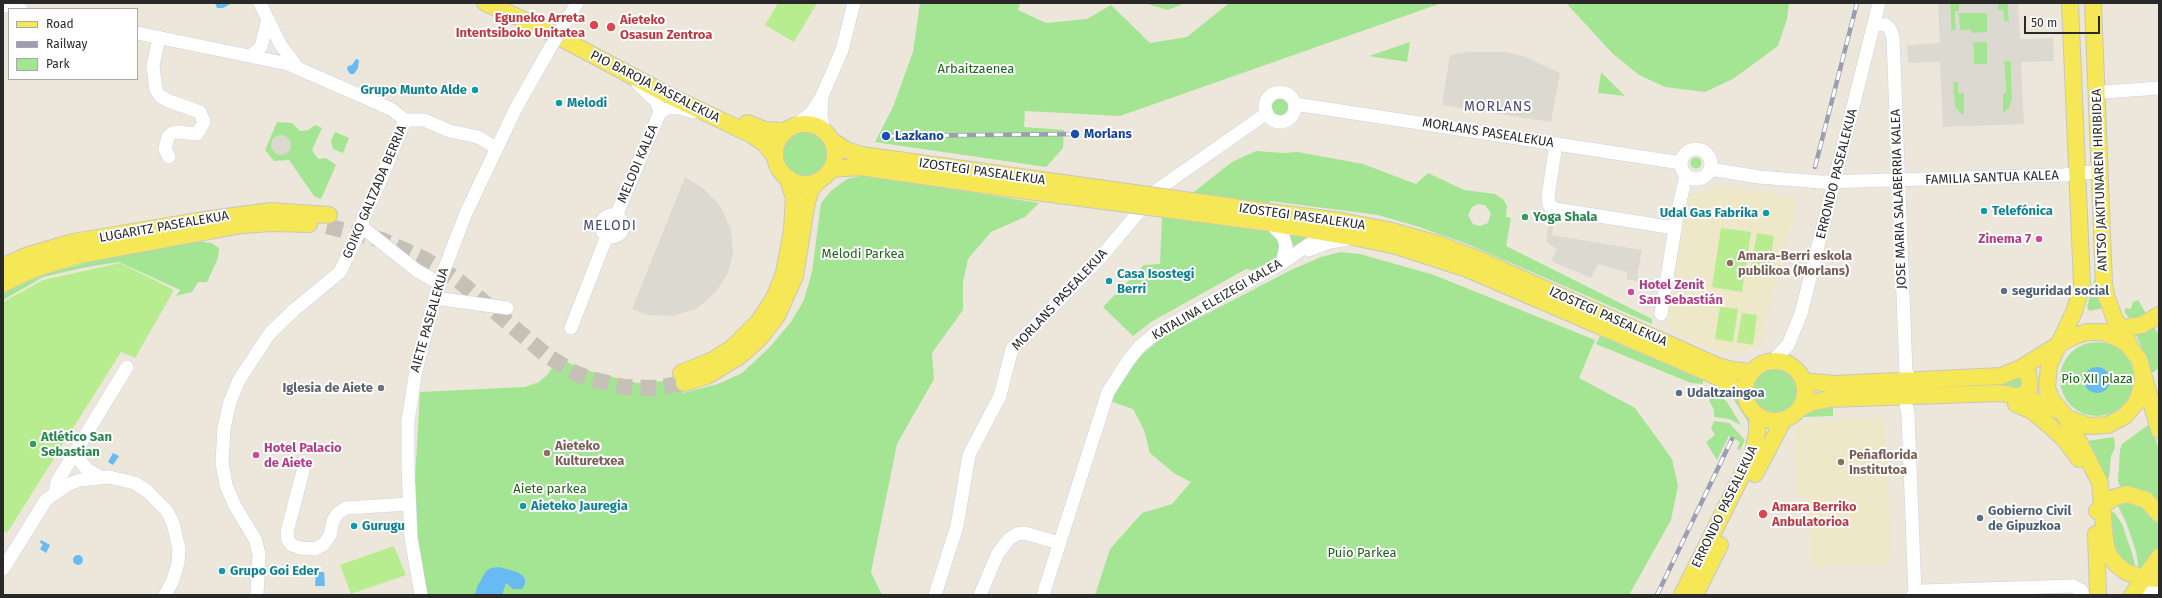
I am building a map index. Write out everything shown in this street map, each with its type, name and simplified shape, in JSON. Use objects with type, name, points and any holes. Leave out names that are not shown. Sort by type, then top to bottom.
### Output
[{"type":"main road","name":"PIO BAROJA PASEALEKUA","points":[[485,3],[528,21],[624,72],[759,139],[775,158]]},
{"type":"main road","name":"PIO BAROJA PASEALEKUA","points":[[505,3],[572,35],[702,104],[765,130],[791,127]]},
{"type":"main road","name":"ANTSO JAKITUNAREN HIRIBIDEA","points":[[2061,343],[2079,298],[2082,286],[2070,3]]},
{"type":"main road","name":"ANTSO JAKITUNAREN HIRIBIDEA","points":[[2093,3],[2104,284],[2107,298],[2120,329],[2133,350]]},
{"type":"main road","points":[[787,177],[794,198],[792,230],[784,273],[774,298],[759,321],[733,347],[682,378],[707,376],[740,356],[759,339],[777,316],[795,276],[807,202],[811,190],[831,169],[835,155],[828,135],[811,124],[791,127],[777,143],[775,158],[779,169],[787,177],[805,184],[818,181]]},
{"type":"main road","name":"IZOSTEGI PASEALEKUA","points":[[828,135],[846,150],[862,155],[999,180]]},
{"type":"main road","name":"IZOSTEGI PASEALEKUA","points":[[831,169],[860,167],[999,180],[1270,217],[1341,221],[1388,230],[1438,244],[1480,260],[1718,366],[1732,370],[1751,372]]},
{"type":"main road","name":"LUGARITZ PASEALEKUA","points":[[3,266],[26,256],[73,242],[203,220],[271,211],[328,220],[271,223],[204,231],[76,256],[31,270],[3,284]]},
{"type":"main road","name":"IZOSTEGI PASEALEKUA","points":[[1270,217],[1326,232],[1396,246],[1467,269],[1720,378],[1744,394]]},
{"type":"main road","points":[[1803,381],[1826,384],[2001,376],[2019,369],[2061,343],[2092,332],[2142,325],[2159,315]]},
{"type":"main road","points":[[2092,332],[2115,336],[2133,350],[2142,370],[2154,388],[2159,430]]},
{"type":"main road","points":[[2061,343],[2049,365],[2047,375],[2048,388],[2051,399],[2064,415],[2098,478],[2098,595]]},
{"type":"main road","points":[[1801,408],[1804,399],[1803,381],[1799,372],[1791,366],[1782,362],[1764,362],[1751,372],[1744,386],[1744,394],[1750,410],[1757,416],[1770,422],[1783,421],[1790,418],[1801,408],[1810,403],[1829,399],[2001,393],[2018,396],[2064,415],[2080,424],[2099,426],[2117,421],[2132,410],[2154,388]]},
{"type":"main road","points":[[2018,396],[2027,393],[2030,385],[2028,373],[2019,369]]},
{"type":"main road","points":[[2132,410],[2141,392],[2142,370]]},
{"type":"main road","points":[[1955,394],[1961,399],[2009,401],[2032,411],[2065,440],[2080,460],[2094,491],[2108,553],[2121,569],[2132,575],[2143,578],[2159,579]]},
{"type":"main road","name":"ERRONDO PASEALEKUA","points":[[1682,595],[1753,453],[1757,433],[1757,416]]},
{"type":"main road","name":"ERRONDO PASEALEKUA","points":[[1698,592],[1760,462],[1783,421]]},
{"type":"main road","points":[[2086,455],[2090,481]]},
{"type":"main road","points":[[2099,509],[2120,495],[2133,495],[2146,500],[2159,514]]},
{"type":"main road","points":[[2132,595],[2156,560]]},
{"type":"street","points":[[260,3],[280,44],[297,67]]},
{"type":"street","name":"AIETE PASEALEKUA","points":[[421,595],[411,538],[407,442],[410,403],[416,370],[439,282],[477,187],[496,148],[576,3]]},
{"type":"street","points":[[791,127],[812,112],[822,96],[842,50],[854,3]]},
{"type":"street","name":"ERRONDO PASEALEKUA","points":[[1773,361],[1788,345],[1801,314],[1879,3]]},
{"type":"street","points":[[250,56],[261,47],[268,19]]},
{"type":"street","name":"JOSE MARIA SALABERRIA KALEA","points":[[1874,24],[1886,25],[1890,29],[1893,37],[1906,372],[1910,378],[1916,381]]},
{"type":"street","points":[[138,33],[297,67],[391,109],[405,120],[424,120],[450,131],[478,138],[496,148]]},
{"type":"street","points":[[159,37],[154,66],[156,90],[160,96],[169,101],[200,112],[204,122],[197,134],[178,132],[172,133],[168,137],[165,149],[169,157]]},
{"type":"street","points":[[624,72],[657,102],[660,112],[669,108],[681,108],[727,123]]},
{"type":"street","points":[[2097,95],[2104,92],[2159,88]]},
{"type":"street","points":[[1278,92],[1291,96],[1295,104],[1292,117],[1282,122],[1273,120],[1267,113],[1267,101],[1278,92]]},
{"type":"street","points":[[822,96],[821,113],[828,135]]},
{"type":"street","name":"MORLANS PASEALEKUA","points":[[1295,104],[1681,163]]},
{"type":"street","name":"MELODI KALEA","points":[[570,328],[607,236],[615,237],[622,230],[621,221],[616,216],[660,112]]},
{"type":"street","name":"MORLANS PASEALEKUA","points":[[935,595],[957,526],[969,455],[1000,396],[1012,349],[1101,257],[1135,215],[1163,185],[1267,113]]},
{"type":"street","name":"GOIKO GALTZADA BERRIA","points":[[257,595],[258,554],[255,539],[235,506],[226,485],[222,463],[224,428],[230,402],[239,380],[270,333],[294,310],[340,272],[362,227],[363,219],[381,180],[405,120]]},
{"type":"street","points":[[1556,144],[1548,197],[1549,205],[1555,209],[1675,228]]},
{"type":"street","points":[[1693,150],[1699,150],[1706,154],[1710,160],[1710,169],[1700,178],[1691,178],[1686,176],[1681,163],[1685,154],[1693,150]]},
{"type":"street","name":"FAMILIA SANTUA KALEA","points":[[1834,182],[2077,174],[2094,172],[2100,168]]},
{"type":"street","points":[[1710,169],[1803,182],[1834,182]]},
{"type":"street","points":[[1661,314],[1675,228],[1683,184],[1686,176]]},
{"type":"street","points":[[1270,217],[1283,236],[1286,246],[1282,263]]},
{"type":"street","points":[[362,227],[416,270],[439,282]]},
{"type":"street","name":"KATALINA ELEIZEGI KALEA","points":[[1043,595],[1108,392],[1128,361],[1140,346],[1157,332],[1282,263],[1326,232],[1340,227],[1388,230]]},
{"type":"street","points":[[1282,263],[1330,242],[1358,238]]},
{"type":"street","points":[[435,298],[507,308]]},
{"type":"street","points":[[54,493],[57,482],[126,367]]},
{"type":"street","points":[[1905,396],[1909,423],[1914,595],[1923,591],[2074,586],[2082,592]]},
{"type":"street","points":[[78,448],[81,462],[87,469],[100,477]]},
{"type":"street","points":[[303,472],[287,532],[288,540],[292,545],[300,548],[315,549],[324,544],[330,535],[333,521],[338,513],[346,508],[409,504]]},
{"type":"street","points":[[3,569],[40,508],[54,493],[80,480],[100,477],[122,479],[135,484],[158,500],[167,511],[173,523],[179,550],[176,572],[164,595]]},
{"type":"street","points":[[980,595],[998,553],[1009,539],[1017,534],[1025,533],[1059,543]]},
{"type":"street","points":[[2146,595],[2159,585]]},
{"type":"shaded area","points":[[1938,3],[1950,3],[1951,31],[1956,30],[1955,11],[1959,11],[1959,3],[1998,3],[1998,10],[2003,10],[2004,22],[2009,21],[2008,3],[2018,3],[2020,39],[2053,38],[2054,61],[2021,62],[2024,124],[1943,127],[1940,62],[1908,63],[1907,45],[1940,43]],"holes":[[[1959,13],[1987,13],[1987,32],[1971,33],[1971,30],[1960,30]],[[1973,42],[1987,42],[1987,64],[1974,64]],[[2004,61],[2011,61],[2012,99],[2009,109],[2003,113],[2003,93],[2006,93]],[[1953,82],[1958,82],[1958,93],[1964,93],[1964,114],[1961,114],[1955,107]]]},
{"type":"shaded area","points":[[1468,52],[1504,52],[1523,56],[1560,73],[1551,122],[1442,105],[1450,55]]},
{"type":"shaded area","points":[[281,135],[288,138],[291,145],[288,152],[281,155],[274,152],[271,145],[274,138]]},
{"type":"shaded area","points":[[685,177],[704,189],[721,207],[731,230],[733,254],[727,275],[715,293],[696,309],[672,316],[647,315],[632,309]]},
{"type":"shaded area","name":"Amara-Berri eskola publikoa (Morlans)","points":[[1717,185],[1798,198],[1760,345],[1747,351],[1720,352],[1667,329],[1689,194],[1700,193]]},
{"type":"shaded area","points":[[1550,215],[1554,216],[1552,235],[1642,250],[1637,277],[1653,280],[1653,285],[1627,279],[1627,272],[1598,264],[1591,278],[1551,261],[1557,249],[1546,242]]},
{"type":"shaded area","name":"Peñaflorida Institutoa","points":[[1885,417],[1891,564],[1811,567],[1808,499],[1797,496],[1795,428],[1808,422]]},
{"type":"green space","points":[[778,3],[817,3],[794,42],[765,25]]},
{"type":"green space","name":"Arbaitzaenea","points":[[920,3],[1020,3],[1018,10],[1046,23],[1087,19],[1111,5],[1150,43],[1187,37],[1229,3],[1448,3],[1439,4],[1120,116],[1025,111],[1024,127],[1064,130],[1063,148],[1046,167],[875,142],[893,107],[913,52]]},
{"type":"green space","points":[[1144,3],[1185,3],[1168,10]]},
{"type":"green space","points":[[1566,3],[1789,3],[1787,19],[1778,46],[1733,79],[1705,92],[1665,87],[1639,75],[1612,53]]},
{"type":"green space","points":[[1950,3],[1959,3],[1959,11],[1955,11],[1956,30],[1951,31]]},
{"type":"green space","points":[[1998,3],[2008,3],[2009,21],[2004,22],[2003,11],[1998,10]]},
{"type":"green space","points":[[1959,13],[1987,13],[1987,33],[1971,33],[1971,30],[1959,30]]},
{"type":"green space","points":[[1410,42],[1407,62],[1369,56]]},
{"type":"green space","points":[[1973,42],[1987,42],[1987,64],[1974,64]]},
{"type":"green space","points":[[2004,61],[2011,61],[2012,99],[2009,109],[2003,113],[2003,93],[2006,93]]},
{"type":"green space","points":[[1601,72],[1625,96],[1598,93]]},
{"type":"green space","points":[[1952,82],[1958,82],[1964,93],[1964,115],[1961,114],[1955,107]]},
{"type":"green space","points":[[1280,98],[1286,101],[1289,107],[1286,113],[1280,116],[1274,113],[1271,107],[1274,101]]},
{"type":"green space","points":[[277,122],[292,123],[300,131],[308,130],[315,125],[322,128],[312,150],[318,159],[326,158],[336,165],[321,199],[314,196],[289,160],[274,161],[265,150]]},
{"type":"green space","points":[[335,132],[349,138],[343,153],[333,149],[331,141]]},
{"type":"green space","points":[[801,132],[809,132],[814,133],[821,138],[826,145],[826,163],[821,170],[814,175],[801,176],[793,173],[786,166],[783,158],[783,150],[786,142],[793,135]]},
{"type":"green space","points":[[1256,151],[1283,153],[1298,152],[1363,164],[1416,184],[1428,173],[1464,190],[1495,194],[1503,199],[1507,206],[1506,217],[1511,218],[1506,246],[1652,319],[1652,324],[1467,244],[1419,227],[1378,215],[1270,201],[1268,229],[1278,239],[1280,246],[1276,258],[1254,270],[1246,269],[1151,322],[1133,336],[1103,307],[1144,265],[1160,264],[1162,217],[1232,162]],"holes":[[[1478,204],[1485,205],[1491,213],[1488,223],[1480,226],[1473,224],[1468,215],[1472,207]]]},
{"type":"green space","points":[[1696,157],[1700,159],[1702,163],[1700,167],[1696,169],[1692,167],[1690,163],[1692,159]]},
{"type":"green space","points":[[864,175],[1039,203],[1025,217],[991,232],[968,259],[963,282],[963,310],[932,353],[934,379],[897,444],[871,572],[882,595],[426,595],[420,571],[414,496],[420,392],[525,387],[539,382],[548,374],[558,358],[585,370],[637,383],[680,380],[683,393],[718,384],[742,373],[769,348],[791,322],[804,300],[812,272],[821,203],[832,190],[847,179]]},
{"type":"green space","points":[[1721,228],[1751,232],[1742,292],[1712,287]]},
{"type":"green space","points":[[1288,233],[1313,237],[1290,253]]},
{"type":"green space","points":[[1757,233],[1774,236],[1769,268],[1751,266]]},
{"type":"green space","points":[[198,241],[211,243],[219,248],[218,258],[207,282],[198,282],[192,292],[176,296],[180,290],[119,262],[87,267],[43,277],[3,300],[3,291],[49,273],[101,259]]},
{"type":"green space","name":"Puio Parkea","points":[[1341,252],[1360,254],[1434,275],[1595,340],[1579,378],[1635,408],[1672,459],[1678,486],[1671,520],[1629,595],[1095,595],[1110,549],[1142,513],[1172,504],[1191,482],[1175,474],[1150,453],[1144,430],[1133,409],[1110,401],[1117,385],[1139,357],[1164,336],[1291,270],[1321,257]]},
{"type":"green space","name":"Atlético San Sebastian","points":[[120,263],[174,290],[135,358],[121,352],[7,533],[3,531],[3,302],[43,280]]},
{"type":"green space","points":[[2096,274],[2103,308],[2089,311],[2087,307]]},
{"type":"green space","points":[[2138,300],[2147,315],[2138,320],[2130,319],[2125,313],[2125,308],[2131,309],[2133,302]]},
{"type":"green space","points":[[1720,307],[1738,309],[1733,342],[1715,339]]},
{"type":"green space","points":[[1742,313],[1757,315],[1753,345],[1737,342]]},
{"type":"green space","points":[[2153,325],[2159,336],[2159,368],[2152,372],[2136,335]]},
{"type":"green space","points":[[1600,336],[1703,380],[1703,384],[1691,383],[1596,344]]},
{"type":"green space","name":"Pio XII plaza","points":[[2090,342],[2104,342],[2118,348],[2128,358],[2134,372],[2132,393],[2128,400],[2118,410],[2104,416],[2090,416],[2076,410],[2066,400],[2060,386],[2060,372],[2066,358],[2076,348]]},
{"type":"green space","points":[[1769,368],[1779,368],[1787,372],[1793,378],[1797,386],[1797,396],[1793,404],[1787,410],[1779,414],[1769,414],[1761,410],[1755,404],[1751,396],[1751,386],[1755,378],[1761,372]]},
{"type":"green space","points":[[2025,376],[2027,386],[2019,389],[2009,385],[1986,386],[1986,383]]},
{"type":"green space","points":[[1719,385],[1736,397],[1751,423],[1748,447],[1747,443],[1750,425],[1733,398],[1718,387]]},
{"type":"green space","points":[[1710,390],[1713,390],[1727,402],[1741,425],[1729,419],[1714,417],[1714,410],[1707,396]]},
{"type":"green space","points":[[1833,408],[1833,416],[1802,417],[1808,412],[1817,409]]},
{"type":"green space","points":[[1714,421],[1729,423],[1745,440],[1740,450],[1737,449],[1740,442],[1729,436],[1717,460],[1706,442],[1715,435],[1711,428]]},
{"type":"green space","points":[[2151,423],[2159,451],[2159,507],[2122,491],[2118,481],[2120,450],[2122,444]]},
{"type":"green space","points":[[2114,437],[2115,448],[2111,456],[2109,478],[2105,479],[2087,441]]},
{"type":"green space","points":[[2128,502],[2139,504],[2159,525],[2159,547],[2141,572],[2139,572],[2136,551],[2126,522],[2117,504]]},
{"type":"green space","points":[[2114,512],[2122,524],[2132,553],[2135,565],[2133,570],[2115,552],[2111,536],[2111,513]]},
{"type":"green space","points":[[394,546],[406,575],[351,594],[340,565]]},
{"type":"water","points":[[215,3],[232,3],[223,8],[217,8]]},
{"type":"water","points":[[356,59],[359,60],[358,68],[354,74],[350,74],[347,69],[348,66],[352,65]]},
{"type":"water","points":[[2097,367],[2107,370],[2110,380],[2107,390],[2097,393],[2087,390],[2084,380],[2087,370]]},
{"type":"water","points":[[113,453],[119,456],[113,465],[108,462]]},
{"type":"water","points":[[41,540],[50,545],[46,553],[40,549],[43,544],[40,543]]},
{"type":"water","points":[[76,555],[80,555],[82,556],[82,564],[76,565],[73,562],[73,558]]},
{"type":"water","points":[[499,567],[522,575],[525,579],[525,584],[522,589],[513,589],[506,583],[502,595],[475,595],[477,587],[486,571],[491,568]]},
{"type":"water","points":[[316,572],[324,572],[325,586],[315,586]]},
{"type":"tunnel","points":[[327,226],[382,240],[422,258],[441,269],[459,281],[546,355],[575,373],[591,379],[624,387],[657,388],[684,383]]},
{"type":"railway","points":[[1815,167],[1857,3]]},
{"type":"railway","points":[[886,136],[1075,134]]},
{"type":"railway","points":[[1657,595],[1732,439]]},
{"type":"place","name":"Eguneko Arreta Intentsiboko Unitatea","points":[[594,25]]},
{"type":"place","name":"Aieteko Osasun Zentroa","points":[[611,27]]},
{"type":"place","name":"Grupo Munto Alde","points":[[475,90]]},
{"type":"place","name":"Melodi","points":[[559,103]]},
{"type":"place","name":"Morlans","points":[[1075,134]]},
{"type":"place","name":"Lazkano","points":[[886,136]]},
{"type":"place","name":"Telefónica","points":[[1984,211]]},
{"type":"place","name":"Udal Gas Fabrika","points":[[1766,213]]},
{"type":"place","name":"Yoga Shala","points":[[1525,217]]},
{"type":"place","name":"Zinema 7","points":[[2039,239]]},
{"type":"place","name":"Amara-Berri eskola publikoa (Morlans)","points":[[1730,263]]},
{"type":"place","name":"Casa Isostegi Berri","points":[[1109,281]]},
{"type":"place","name":"seguridad social","points":[[2004,291]]},
{"type":"place","name":"Hotel Zenit San Sebastián","points":[[1631,292]]},
{"type":"place","name":"Iglesia de Aiete","points":[[381,388]]},
{"type":"place","name":"Udaltzaingoa","points":[[1679,393]]},
{"type":"place","name":"Atlético San Sebastian","points":[[33,444]]},
{"type":"place","name":"Aieteko Kulturetxea","points":[[547,453]]},
{"type":"place","name":"Hotel Palacio de Aiete","points":[[256,455]]},
{"type":"place","name":"Peñaflorida Institutoa","points":[[1841,462]]},
{"type":"place","name":"Aieteko Jauregia","points":[[523,506]]},
{"type":"place","name":"Amara Berriko Anbulatorioa","points":[[1763,514]]},
{"type":"place","name":"Gobierno Civil de Gipuzkoa","points":[[1980,518]]},
{"type":"place","name":"Gurugu","points":[[354,526]]},
{"type":"place","name":"Grupo Goi Eder","points":[[222,571]]},
{"type":"district","name":"MORLANS","points":[[1498,107]]},
{"type":"district","name":"MELODI","points":[[610,226]]},
{"type":"park label","name":"Melodi Parkea","points":[[863,254]]},
{"type":"park label","name":"Aiete parkea","points":[[550,489]]}]
